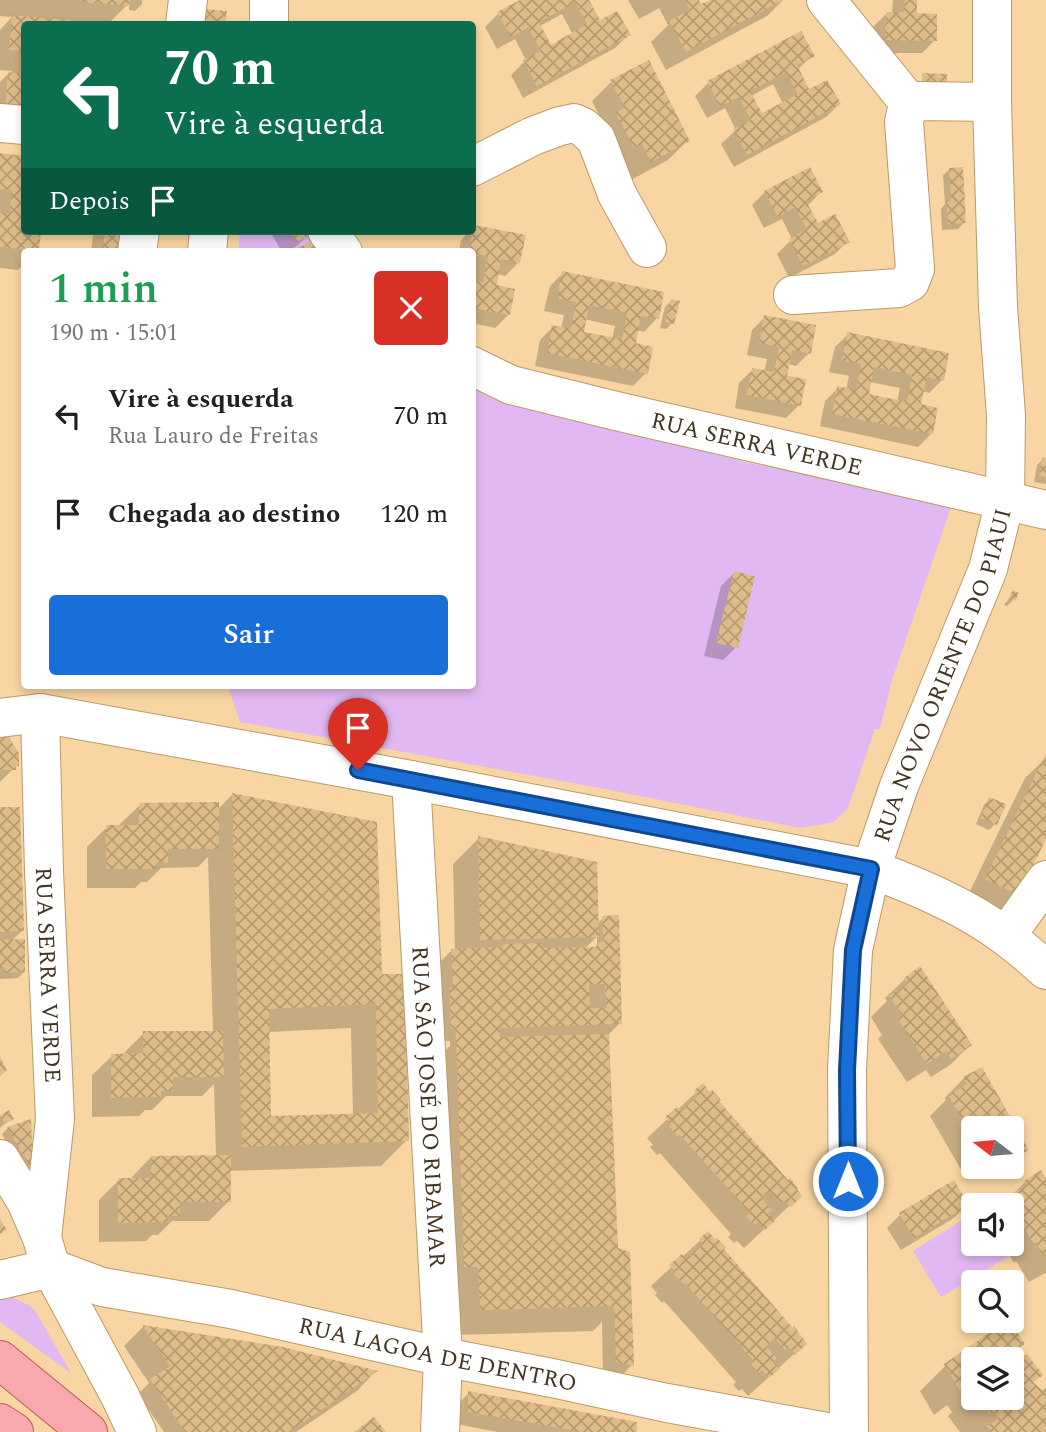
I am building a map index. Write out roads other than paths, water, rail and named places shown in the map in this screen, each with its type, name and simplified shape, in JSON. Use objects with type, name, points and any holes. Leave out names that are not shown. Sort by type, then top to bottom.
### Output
[{"type":"main road","points":[[0,1360],[88,1432]]},
{"type":"main road","points":[[0,1423],[14,1432]]},
{"type":"street","points":[[186,21],[188,0]]},
{"type":"street","points":[[268,0],[269,21]]},
{"type":"street","points":[[826,0],[910,104]]},
{"type":"street","name":"RUA NOVO ORIENTE DO PIAUI","points":[[849,1432],[847,1070],[853,950],[871,869],[900,786],[988,569],[1005,501],[1006,415],[998,307],[992,0]]},
{"type":"street","points":[[793,295],[900,288],[910,282],[915,269],[904,122],[906,111],[910,104],[916,101],[992,102]]},
{"type":"street","points":[[0,122],[21,125]]},
{"type":"street","points":[[476,165],[551,129],[574,123],[583,127],[596,139],[617,194],[647,248]]},
{"type":"street","name":"RUA SERRA VERDE","points":[[476,368],[511,385],[1046,510]]},
{"type":"street","points":[[0,718],[40,713],[411,780],[871,869],[923,889],[959,907],[1006,936],[1046,970]]},
{"type":"street","name":"RUA SERRA VERDE","points":[[40,713],[55,1119],[46,1253]]},
{"type":"street","name":"RUA SÃO JOSÉ DO RIBAMAR","points":[[411,780],[443,1357],[440,1432]]},
{"type":"street","points":[[1006,936],[1046,880]]},
{"type":"street","points":[[0,1159],[26,1201],[46,1253],[137,1432]]},
{"type":"street","points":[[0,1280],[46,1253]]},
{"type":"street","name":"RUA LAGOA DE DENTRO","points":[[46,1253],[102,1287],[231,1309],[443,1357],[552,1378],[667,1417],[827,1432]]}]
